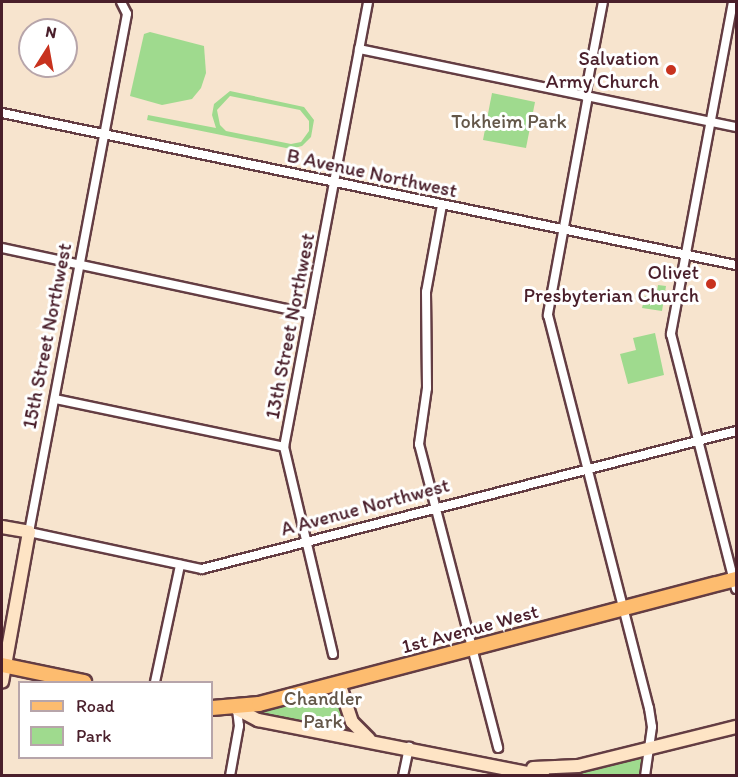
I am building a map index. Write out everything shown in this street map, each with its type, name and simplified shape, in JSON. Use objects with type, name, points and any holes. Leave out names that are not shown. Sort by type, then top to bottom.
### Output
[{"type":"main road","name":"A Avenue Northwest","points":[[2,527],[29,532]]},
{"type":"main road","name":"15th Street Northwest","points":[[2,682],[3,665],[29,532]]},
{"type":"main road","name":"1st Avenue West","points":[[213,708],[237,709],[624,609],[736,583]]},
{"type":"main road","points":[[3,665],[79,681]]},
{"type":"main road","points":[[339,683],[352,722],[370,740]]},
{"type":"main road","points":[[237,709],[258,720],[409,747],[544,776]]},
{"type":"main road","points":[[522,772],[578,766],[736,727]]},
{"type":"street","name":"15th Street Northwest","points":[[29,532],[127,14],[121,2]]},
{"type":"street","name":"13th Street Northwest","points":[[333,654],[284,447],[368,2]]},
{"type":"street","points":[[603,2],[548,315],[649,708],[650,749],[645,776]]},
{"type":"street","points":[[733,2],[684,254],[671,334],[736,583]]},
{"type":"street","points":[[359,49],[736,128]]},
{"type":"street","name":"B Avenue Northwest","points":[[2,113],[736,265]]},
{"type":"street","points":[[442,205],[426,292],[428,388],[419,444],[498,748]]},
{"type":"street","points":[[2,248],[309,314]]},
{"type":"street","points":[[55,399],[284,447]]},
{"type":"street","name":"A Avenue Northwest","points":[[29,532],[202,569],[736,431]]},
{"type":"street","points":[[155,681],[180,565]]},
{"type":"street","points":[[230,776],[239,726],[237,709]]},
{"type":"street","points":[[403,776],[409,747]]},
{"type":"green space","points":[[150,32],[204,46],[206,73],[201,88],[192,99],[162,105],[130,96],[144,34]]},
{"type":"green space","points":[[230,91],[304,107],[314,120],[311,137],[302,146],[291,149],[147,120],[148,115],[216,128],[212,115],[214,104]],"holes":[[[230,96],[300,110],[309,121],[309,131],[301,142],[291,144],[226,131],[220,125],[217,110]]]},
{"type":"green space","name":"Tokheim Park","points":[[492,93],[535,102],[526,148],[483,140]]},
{"type":"green space","points":[[658,285],[666,286],[662,311],[642,308],[645,296],[656,297]]},
{"type":"green space","points":[[655,333],[664,375],[628,384],[620,354],[636,350],[633,338]]},
{"type":"green space","name":"Chandler Park","points":[[339,683],[345,705],[370,739],[258,720],[237,709]]},
{"type":"green space","points":[[650,749],[645,775],[554,775]]},
{"type":"place","name":"Salvation Army Church","points":[[671,70]]},
{"type":"place","name":"Olivet Presbyterian Church","points":[[711,284]]}]
